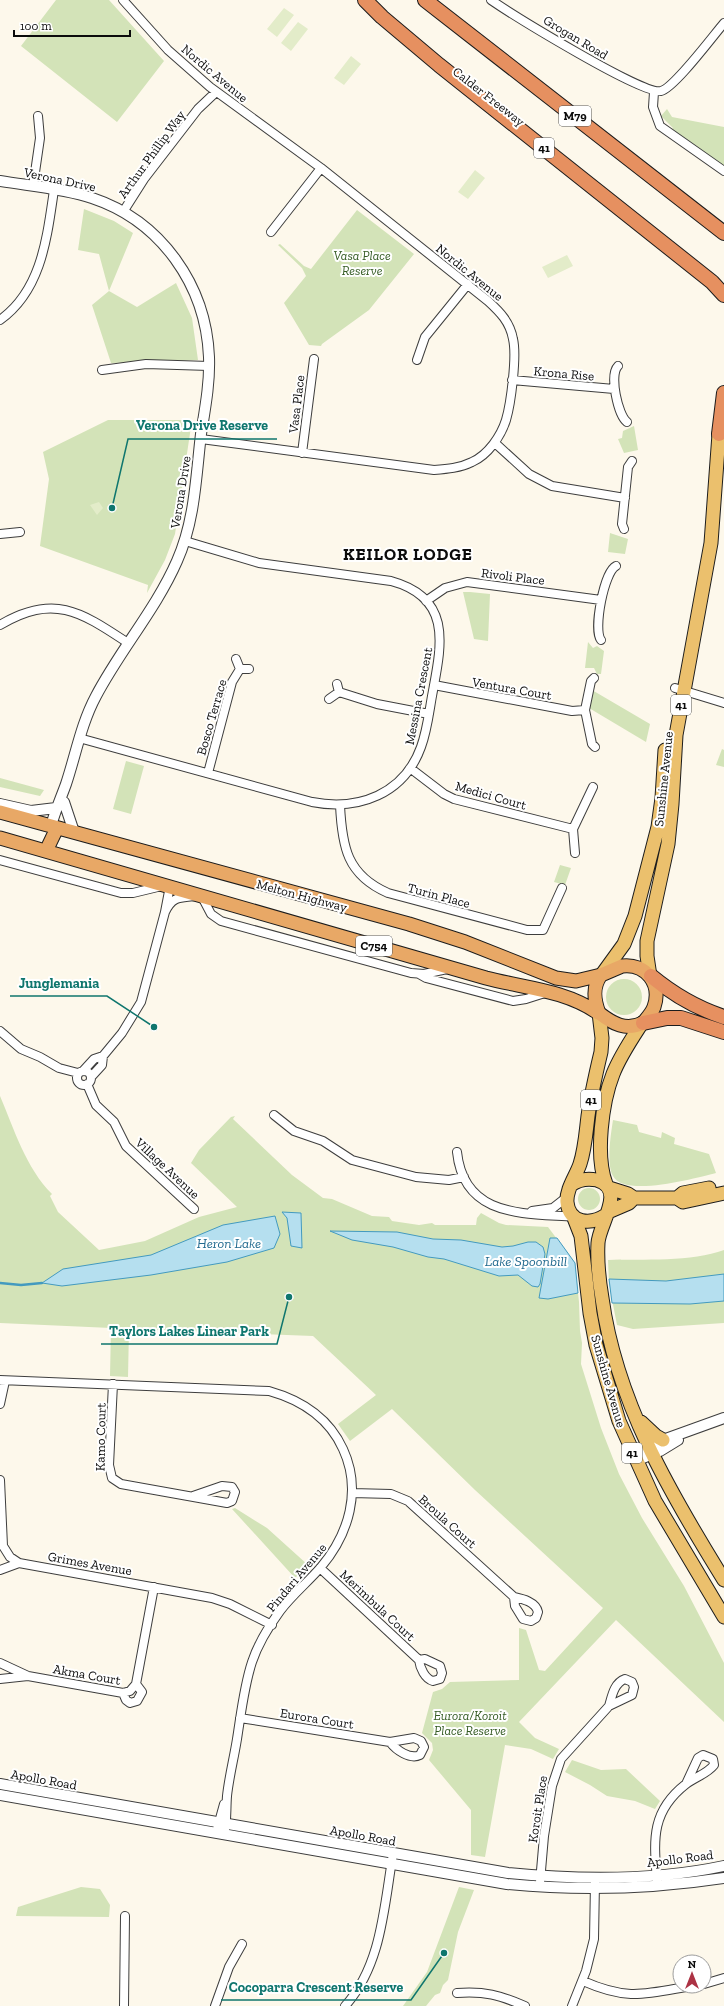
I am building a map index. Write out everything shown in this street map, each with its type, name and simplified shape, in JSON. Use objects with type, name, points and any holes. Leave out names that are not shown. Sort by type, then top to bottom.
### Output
[{"type":"highway","name":"Calder Freeway","points":[[366,0],[724,281]]},
{"type":"highway","name":"41","points":[[366,0],[382,17],[439,65],[700,273],[724,295]]},
{"type":"highway","name":"M79","points":[[426,0],[724,233]]},
{"type":"highway","name":"41","points":[[719,434],[724,393]]},
{"type":"highway","name":"41","points":[[719,434],[724,413]]},
{"type":"highway","name":"Melton Highway","points":[[0,812],[423,928],[465,942],[556,978],[576,981],[602,974]]},
{"type":"highway","points":[[46,850],[54,827]]},
{"type":"highway","name":"C754","points":[[0,838],[510,984],[572,998],[599,1013]]},
{"type":"highway","points":[[602,974],[622,966],[632,966],[644,970],[684,1000],[724,1016]]},
{"type":"highway","name":"41","points":[[599,1013],[594,991],[602,974]]},
{"type":"highway","name":"41","points":[[643,1023],[652,1010],[655,1001],[655,991],[651,976]]},
{"type":"highway","points":[[599,1013],[618,1026],[627,1027],[667,1018],[681,1018],[724,1032]]},
{"type":"main road","name":"Sunshine Avenue","points":[[602,974],[619,953],[631,931],[655,842],[662,798],[667,734],[680,689],[703,591],[714,505],[719,434]]},
{"type":"main road","name":"Sunshine Avenue","points":[[651,976],[647,956],[647,941],[668,844],[672,804],[674,749],[680,689]]},
{"type":"main road","name":"41","points":[[574,1218],[569,1210],[567,1198],[582,1159],[602,1045],[599,1013]]},
{"type":"main road","name":"41","points":[[607,1213],[612,1203],[601,1165],[603,1117],[608,1092],[618,1062],[643,1023]]},
{"type":"main road","points":[[571,1185],[586,1179],[595,1180],[634,1198],[677,1198],[683,1202],[724,1193]]},
{"type":"main road","points":[[677,1198],[683,1193],[724,1184]]},
{"type":"main road","points":[[574,1218],[588,1222],[597,1220],[607,1213],[628,1203],[634,1198]]},
{"type":"main road","name":"Sunshine Avenue","points":[[607,1213],[599,1235],[599,1274],[612,1347],[636,1417],[650,1450],[681,1511],[724,1580]]},
{"type":"main road","name":"Sunshine Avenue","points":[[574,1218],[580,1236],[588,1299],[596,1345],[613,1405],[634,1457],[655,1501],[724,1617]]},
{"type":"main road","points":[[636,1417],[652,1433],[664,1440]]},
{"type":"street","name":"Nordic Avenue","points":[[123,0],[168,50],[213,90],[321,168],[468,284],[502,314],[510,329],[515,353],[506,420],[495,443],[474,462],[454,468],[434,470],[201,439]]},
{"type":"street","name":"Grogan Road","points":[[491,0],[643,92],[656,94]]},
{"type":"street","points":[[724,23],[685,71],[681,80],[671,92],[666,95],[656,94],[655,114],[657,121],[664,129],[724,171]]},
{"type":"street","name":"Arthur Phillip Way","points":[[123,212],[144,179],[213,90]]},
{"type":"street","points":[[33,186],[40,138],[38,116]]},
{"type":"street","points":[[271,232],[321,168]]},
{"type":"street","name":"Verona Drive","points":[[0,181],[92,198],[123,212],[153,234],[174,257],[184,271],[193,288],[202,313],[207,336],[209,366],[191,514],[185,541],[170,577],[95,696],[79,738],[54,827]]},
{"type":"street","points":[[0,320],[20,302],[40,266],[54,190]]},
{"type":"street","points":[[417,360],[425,337],[468,284]]},
{"type":"street","name":"Vasa Place","points":[[302,453],[314,358]]},
{"type":"street","points":[[102,370],[146,364],[209,366]]},
{"type":"street","points":[[618,366],[615,371],[614,389],[622,416],[627,422]]},
{"type":"street","name":"Krona Rise","points":[[512,380],[614,389]]},
{"type":"street","points":[[495,443],[529,474],[552,486],[625,498]]},
{"type":"street","points":[[624,530],[628,468],[632,461]]},
{"type":"street","points":[[0,534],[20,532]]},
{"type":"street","name":"Messina Crescent","points":[[79,738],[312,802],[340,805],[362,802],[382,793],[400,780],[410,768],[422,746],[440,653],[441,635],[435,616],[426,601],[410,588],[391,581],[259,563],[185,541]]},
{"type":"street","points":[[601,640],[598,632],[601,600],[610,572],[616,566]]},
{"type":"street","name":"Rivoli Place","points":[[426,601],[445,588],[467,582],[601,600]]},
{"type":"street","points":[[0,625],[18,615],[28,612],[41,609],[58,609],[79,614],[92,620],[128,643]]},
{"type":"street","name":"Bosco Terrace","points":[[236,659],[240,669]]},
{"type":"street","name":"Bosco Terrace","points":[[240,669],[249,669]]},
{"type":"street","name":"Bosco Terrace","points":[[208,773],[232,682],[240,669]]},
{"type":"street","points":[[594,678],[591,681],[585,710],[592,744],[595,747]]},
{"type":"street","name":"Ventura Court","points":[[434,686],[572,711],[585,710]]},
{"type":"street","points":[[329,699],[338,688],[377,704],[429,714]]},
{"type":"street","points":[[680,689],[724,703]]},
{"type":"street","name":"Medici Court","points":[[410,768],[444,794],[454,799],[573,829]]},
{"type":"street","points":[[575,854],[573,829],[594,787]]},
{"type":"street","points":[[0,804],[31,811],[60,805],[74,832]]},
{"type":"street","name":"Turin Place","points":[[340,805],[344,844],[349,860],[369,883],[388,893],[527,930],[538,931],[543,930],[562,888]]},
{"type":"street","points":[[0,860],[121,893],[134,893],[167,886],[165,912],[141,1002],[122,1034],[103,1056],[94,1059],[80,1072],[77,1082],[83,1085],[89,1081],[102,1065],[103,1056]]},
{"type":"street","points":[[165,912],[170,902],[174,899],[201,895],[210,914],[221,921],[407,972],[419,974],[454,968]]},
{"type":"street","points":[[419,974],[426,978],[513,1001],[536,997],[549,992]]},
{"type":"street","points":[[0,1031],[21,1049],[40,1057],[59,1068],[87,1072],[89,1081]]},
{"type":"street","name":"Village Avenue","points":[[89,1081],[96,1106],[114,1122],[126,1146],[194,1209]]},
{"type":"street","points":[[274,1115],[294,1131],[323,1141],[352,1160],[407,1176],[442,1178],[463,1174]]},
{"type":"street","points":[[457,1152],[463,1174],[481,1199],[494,1207],[528,1215],[574,1218]]},
{"type":"street","points":[[513,1212],[553,1208],[567,1198]]},
{"type":"street","points":[[0,1404],[3,1381]]},
{"type":"street","name":"Pindari Avenue","points":[[3,1381],[269,1391],[297,1401],[322,1419],[339,1440],[349,1465],[352,1493],[349,1517],[342,1536],[320,1568],[280,1611],[252,1662],[240,1718],[221,1829]]},
{"type":"street","name":"Kamo Court","points":[[113,1384],[109,1465],[112,1478],[121,1484],[193,1496]]},
{"type":"street","points":[[634,1457],[724,1418]]},
{"type":"street","points":[[650,1450],[664,1440],[692,1431]]},
{"type":"street","points":[[0,1480],[2,1548],[10,1557],[19,1563]]},
{"type":"street","name":"Broula Court","points":[[352,1493],[390,1494],[408,1501],[514,1597]]},
{"type":"street","points":[[0,1570],[19,1563]]},
{"type":"street","name":"Grimes Avenue","points":[[19,1563],[212,1598],[243,1611],[270,1627]]},
{"type":"street","name":"Merimbula Court","points":[[320,1568],[419,1660]]},
{"type":"street","name":"Akma Court","points":[[28,1676],[123,1693],[130,1691],[136,1684],[154,1587]]},
{"type":"street","points":[[0,1662],[28,1676]]},
{"type":"street","points":[[0,1679],[28,1676]]},
{"type":"street","points":[[123,1693],[126,1700],[130,1703],[137,1701],[142,1692],[136,1684]]},
{"type":"street","name":"Koroit Place","points":[[540,1887],[540,1876],[551,1793],[558,1765],[565,1753],[608,1706]]},
{"type":"street","name":"Eurora Court","points":[[240,1718],[390,1742]]},
{"type":"street","name":"Apollo Road","points":[[0,1784],[391,1864],[472,1879],[540,1887],[595,1888],[657,1886],[724,1878]]},
{"type":"street","points":[[657,1886],[654,1844],[656,1826],[670,1801],[686,1784]]},
{"type":"street","name":"Apollo Road","points":[[0,1795],[393,1854],[480,1869],[540,1876],[656,1876],[724,1866]]},
{"type":"street","points":[[345,2006],[362,1984],[372,1962],[393,1854]]},
{"type":"street","points":[[572,2006],[582,1981],[594,1939],[595,1877]]},
{"type":"street","points":[[124,2006],[125,1916]]},
{"type":"street","points":[[215,2006],[229,1967],[242,1944]]},
{"type":"street","points":[[712,1982],[724,1978]]},
{"type":"street","points":[[582,1981],[603,1990],[632,1995],[672,1989]]},
{"type":"street","points":[[457,1993],[492,1993],[525,2006]]},
{"type":"green space","points":[[56,0],[109,0],[164,61],[117,122],[21,46]]},
{"type":"green space","points":[[284,8],[294,15],[277,37],[267,29]]},
{"type":"green space","points":[[298,22],[308,29],[291,51],[281,43]]},
{"type":"green space","points":[[351,56],[361,64],[344,85],[334,78]]},
{"type":"green space","points":[[667,109],[672,117],[724,127],[724,166],[672,129],[673,128],[661,116]]},
{"type":"green space","points":[[475,170],[485,178],[468,199],[458,192]]},
{"type":"green space","points":[[84,209],[114,221],[133,233],[109,291],[99,254],[78,250]]},
{"type":"green space","name":"Vasa Place Reserve","points":[[357,210],[414,254],[369,310],[321,346],[309,345],[284,303],[306,276],[302,268],[278,245],[280,244],[304,266],[311,269]]},
{"type":"green space","points":[[567,255],[573,266],[548,278],[542,267]]},
{"type":"green space","points":[[176,283],[192,318],[198,360],[111,363],[92,305],[109,291],[137,307]]},
{"type":"green space","points":[[108,420],[192,420],[175,534],[165,560],[147,593],[148,585],[40,546],[49,479],[43,452]]},
{"type":"green space","points":[[634,426],[638,450],[624,453],[618,439],[622,438],[623,431]]},
{"type":"green space","points":[[99,502],[103,508],[97,515],[90,505]]},
{"type":"green space","points":[[610,533],[628,539],[625,554],[608,552]]},
{"type":"green space","points":[[463,592],[490,594],[488,641],[474,639]]},
{"type":"green space","points":[[588,642],[593,648],[597,646],[604,651],[601,674],[597,674],[594,668],[585,668]]},
{"type":"green space","points":[[592,690],[650,724],[646,742],[589,708]]},
{"type":"green space","points":[[722,749],[724,750],[724,767],[716,765]]},
{"type":"green space","points":[[126,761],[144,766],[131,814],[113,809]]},
{"type":"green space","points":[[0,778],[44,790],[40,796],[0,787]]},
{"type":"green space","points":[[560,865],[571,868],[565,885],[554,882]]},
{"type":"green space","points":[[628,979],[637,984],[641,990],[641,1004],[637,1010],[628,1015],[620,1015],[611,1010],[607,1004],[606,993],[611,984],[617,980]]},
{"type":"green space","name":"Eurora/Koroit Place Reserve","points":[[0,1096],[28,1160],[43,1184],[52,1194],[50,1196],[58,1212],[99,1250],[145,1241],[199,1217],[237,1207],[191,1163],[199,1150],[231,1117],[235,1116],[233,1119],[292,1175],[323,1198],[332,1199],[372,1216],[389,1217],[392,1221],[419,1225],[432,1223],[435,1225],[476,1225],[477,1218],[481,1213],[499,1223],[506,1225],[548,1227],[575,1263],[582,1343],[581,1364],[601,1428],[619,1474],[642,1518],[684,1586],[724,1663],[724,1722],[616,1620],[519,1722],[535,1738],[559,1749],[553,1759],[531,1749],[505,1745],[485,1857],[471,1855],[471,1810],[429,1760],[433,1750],[432,1743],[422,1733],[433,1692],[442,1689],[450,1682],[519,1680],[519,1628],[526,1630],[539,1670],[545,1671],[603,1608],[475,1490],[392,1409],[350,1441],[338,1424],[376,1395],[313,1336],[129,1329],[128,1377],[110,1376],[111,1328],[0,1323]]},
{"type":"green space","points":[[613,1120],[637,1125],[639,1132],[661,1138],[662,1132],[675,1138],[674,1144],[709,1154],[716,1173],[661,1185],[631,1186],[620,1182],[613,1176],[609,1156]]},
{"type":"green space","points":[[589,1188],[597,1191],[600,1199],[597,1207],[589,1210],[581,1207],[578,1199],[581,1191]]},
{"type":"green space","points":[[724,1250],[724,1323],[633,1329],[617,1325],[609,1284],[608,1260],[682,1258],[711,1254]]},
{"type":"green space","points":[[235,1508],[267,1528],[308,1565],[295,1578],[232,1509]]},
{"type":"green space","points":[[572,1760],[601,1770],[626,1769],[660,1801],[655,1809],[635,1801],[607,1796],[565,1772]]},
{"type":"green space","points":[[81,1887],[100,1889],[110,1905],[109,1917],[16,1916],[18,1907]]},
{"type":"green space","points":[[459,1887],[474,1890],[458,1932],[448,1980],[443,1985],[440,1993],[435,1995],[426,2006],[403,2006],[427,1972]]},
{"type":"water","points":[[282,1212],[301,1213],[302,1248],[291,1246],[287,1218]]},
{"type":"water","name":"Heron Lake","points":[[275,1216],[280,1234],[274,1248],[227,1262],[151,1275],[62,1286],[42,1283],[63,1269],[151,1255],[223,1225]]},
{"type":"water","name":"Lake Spoonbill","points":[[330,1231],[397,1232],[433,1239],[461,1240],[502,1247],[536,1242],[543,1247],[545,1254],[540,1284],[538,1287],[532,1286],[518,1275],[499,1276],[444,1259],[428,1257],[393,1247],[352,1240]]},
{"type":"water","points":[[550,1238],[557,1238],[575,1263],[578,1293],[548,1299],[539,1298]]},
{"type":"water","points":[[724,1274],[724,1301],[690,1304],[612,1303],[609,1279],[666,1281]]},
{"type":"waterway","points":[[0,1283],[21,1285],[42,1283]]},
{"type":"place","name":"Verona Drive Reserve","points":[[112,508]]},
{"type":"place","name":"Junglemania","points":[[154,1027]]},
{"type":"place","name":"Taylors Lakes Linear Park","points":[[289,1297]]},
{"type":"place","name":"Cocoparra Crescent Reserve","points":[[444,1953]]},
{"type":"district","name":"KEILOR LODGE","points":[[408,554]]}]
